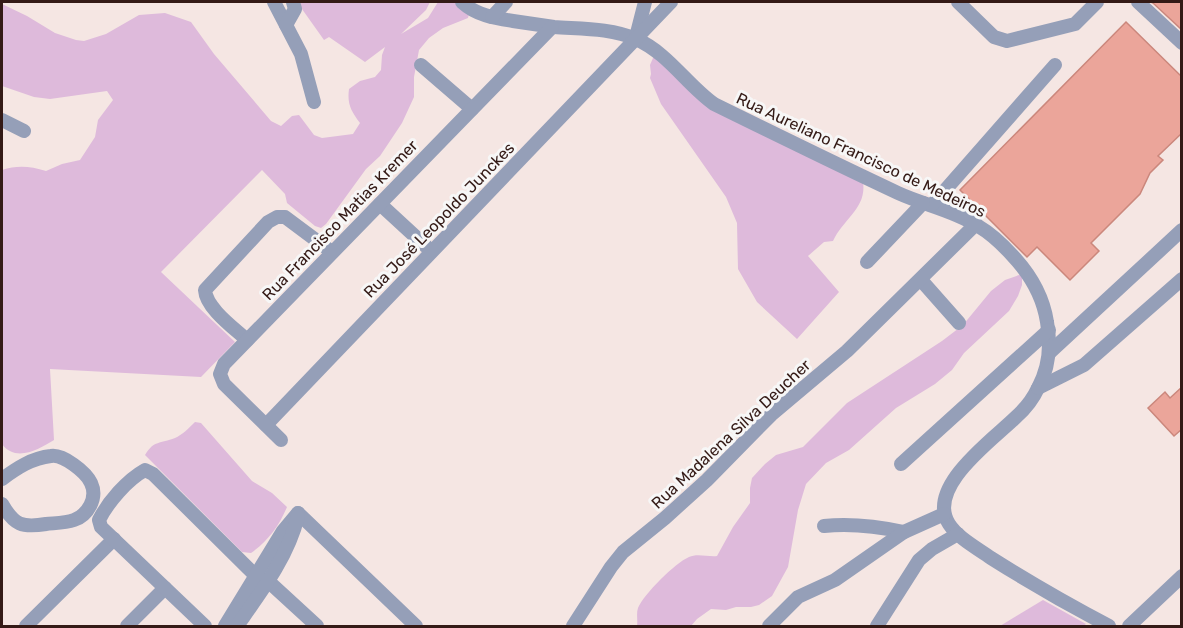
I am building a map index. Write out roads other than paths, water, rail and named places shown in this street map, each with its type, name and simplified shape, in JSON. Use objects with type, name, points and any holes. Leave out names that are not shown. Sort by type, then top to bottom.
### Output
[{"type":"street","points":[[274,2],[302,54],[314,102]]},
{"type":"street","points":[[286,24],[295,9],[293,2]]},
{"type":"street","name":"Rua Aureliano Francisco de Medeiros","points":[[462,2],[471,9],[492,17],[552,27],[609,31],[636,39],[673,65],[702,96],[714,104],[869,180],[976,224],[1012,255],[1032,279],[1044,306],[1049,353],[1038,388],[1024,409],[975,453],[957,476],[946,496],[944,514]]},
{"type":"street","points":[[492,17],[506,2]]},
{"type":"street","points":[[636,39],[645,2]]},
{"type":"street","name":"Rua José Leopoldo Junckes","points":[[266,425],[671,2]]},
{"type":"street","points":[[958,2],[994,37],[1007,41],[1075,24],[1097,2]]},
{"type":"street","points":[[1138,2],[1182,43]]},
{"type":"street","name":"Rua Francisco Matias Kremer","points":[[281,440],[220,379],[224,364],[552,27]]},
{"type":"street","points":[[420,65],[472,109]]},
{"type":"street","points":[[867,262],[927,204],[1055,65]]},
{"type":"street","points":[[2,120],[24,131]]},
{"type":"street","points":[[380,204],[431,251]]},
{"type":"street","points":[[247,340],[210,305],[205,290],[268,222],[277,217],[285,217],[332,252]]},
{"type":"street","name":"Rua Madalena Silva Deucher","points":[[573,627],[623,552],[707,480],[771,415],[847,351],[976,224]]},
{"type":"street","points":[[1049,353],[1182,230]]},
{"type":"street","points":[[1038,388],[1084,365],[1182,279]]},
{"type":"street","points":[[921,280],[959,324]]},
{"type":"street","points":[[901,464],[1048,330]]},
{"type":"street","points":[[2,479],[26,462],[53,455],[75,464],[91,483],[93,500],[88,510],[75,520],[30,527],[18,524],[8,515],[2,504]]},
{"type":"street","points":[[205,627],[101,526],[99,520],[108,505],[137,475],[145,471],[153,474],[317,627]]},
{"type":"street","points":[[225,627],[293,535],[298,513],[416,627]]},
{"type":"street","points":[[769,627],[798,597],[842,576],[904,532],[944,514],[958,534],[1028,581],[1109,627]]},
{"type":"street","points":[[824,526],[853,524],[878,526],[904,532]]},
{"type":"street","points":[[877,627],[919,560],[932,549],[958,534]]},
{"type":"street","points":[[26,627],[114,539]]},
{"type":"street","points":[[1132,626],[1182,576]]},
{"type":"street","points":[[237,627],[262,578]]},
{"type":"street","points":[[127,627],[165,588]]}]
